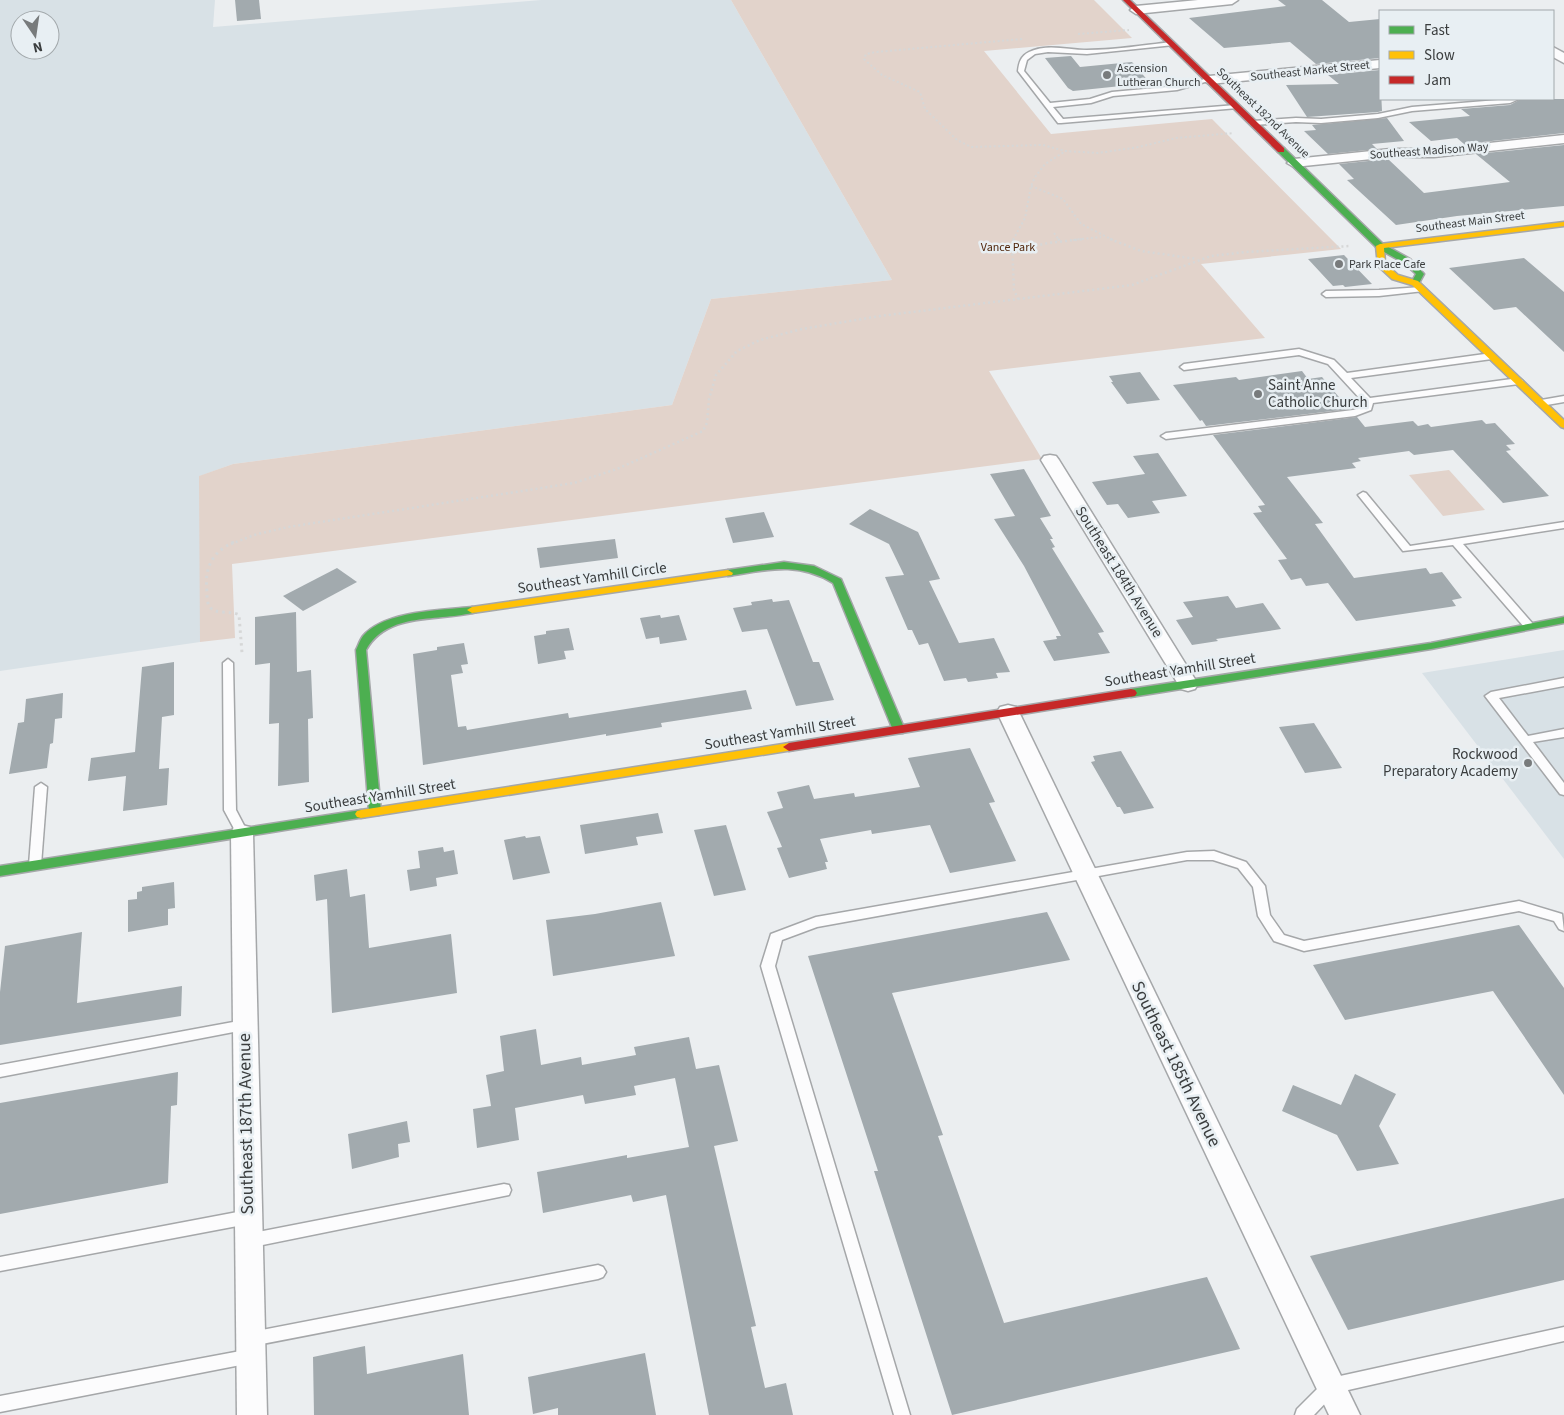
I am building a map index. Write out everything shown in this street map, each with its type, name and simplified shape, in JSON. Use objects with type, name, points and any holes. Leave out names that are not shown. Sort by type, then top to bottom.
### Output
[{"type":"street","name":"Southeast 182nd Avenue","points":[[1126,0],[1378,245],[1407,261],[1420,274],[1418,286]]},
{"type":"street","points":[[1136,10],[1232,0]]},
{"type":"street","name":"Southeast Market Street","points":[[1209,80],[1379,64]]},
{"type":"street","name":"Southeast Madison Way","points":[[1294,163],[1391,153],[1434,153],[1564,139]]},
{"type":"street","name":"Southeast Main Street","points":[[1378,245],[1564,224]]},
{"type":"street","points":[[1378,245],[1381,264],[1395,277],[1418,286],[1564,425]]},
{"type":"street","name":"Southeast 184th Avenue","points":[[1050,460],[1188,684]]},
{"type":"street","name":"Southeast Yamhill Circle","points":[[375,812],[361,650],[364,640],[372,630],[391,622],[791,564],[809,566],[825,571],[838,581],[899,730]]},
{"type":"street","name":"Southeast Yamhill Street","points":[[0,871],[1431,646],[1564,620]]},
{"type":"street","name":"Southeast 185th Avenue","points":[[1008,712],[1345,1415]]},
{"type":"street","name":"Southeast 187th Avenue","points":[[242,833],[252,1415]]},
{"type":"lane","points":[[1172,44],[1085,52],[1043,51],[1026,57],[1022,62],[1021,71],[1061,122],[1236,107]]},
{"type":"lane","points":[[1048,105],[1090,101],[1112,94],[1177,88],[1209,80]]},
{"type":"lane","points":[[1257,127],[1296,120],[1321,121],[1378,116],[1412,109],[1513,100]]},
{"type":"lane","points":[[1326,294],[1379,293],[1418,286]]},
{"type":"lane","points":[[1166,436],[1355,413],[1368,408],[1368,401],[1332,362],[1299,352],[1184,366]]},
{"type":"lane","points":[[1346,376],[1492,356]]},
{"type":"lane","points":[[1368,401],[1518,382]]},
{"type":"lane","points":[[1541,402],[1564,399]]},
{"type":"lane","points":[[1363,495],[1407,549],[1564,525]]},
{"type":"lane","points":[[1456,542],[1529,626]]},
{"type":"lane","points":[[228,663],[230,810],[242,833]]},
{"type":"lane","points":[[1564,682],[1490,696],[1564,791]]},
{"type":"lane","points":[[1525,740],[1564,733]]},
{"type":"lane","points":[[34,865],[41,787]]},
{"type":"lane","points":[[902,1415],[768,966],[776,937],[816,922],[1187,856],[1214,855],[1242,865],[1259,886],[1264,916],[1279,938],[1304,946],[1519,906],[1558,918],[1564,926]]},
{"type":"lane","points":[[0,1071],[244,1026]]},
{"type":"lane","points":[[0,1264],[504,1190]]},
{"type":"lane","points":[[0,1404],[598,1272]]},
{"type":"lane","points":[[1303,1415],[1331,1386],[1564,1334]]},
{"type":"path","points":[[1075,35],[1155,28]]},
{"type":"path","points":[[1026,39],[876,52],[866,54],[864,59],[871,69],[884,77],[920,92],[925,109],[962,143],[972,147],[1044,145],[1065,151],[1104,153],[1176,138],[1257,127]]},
{"type":"path","points":[[1018,299],[1014,290],[1011,251],[1013,238],[1025,218],[1031,186],[1042,166],[1065,151]]},
{"type":"path","points":[[1031,186],[1063,199],[1081,224],[1102,236],[1150,253],[1202,259]]},
{"type":"path","points":[[1054,233],[1060,241]]},
{"type":"path","points":[[1011,251],[1060,241],[1102,236]]},
{"type":"path","points":[[228,663],[235,661],[242,654],[240,618],[239,614],[233,611],[210,610],[207,571],[213,558],[233,542],[288,526],[590,479],[703,431],[707,423],[709,399],[716,375],[737,351],[760,340],[853,320],[1132,285],[1202,259],[1244,252],[1378,245]]},
{"type":"shaded area","points":[[0,0],[215,0],[213,27],[541,0],[731,0],[892,280],[711,299],[672,405],[233,464],[200,476],[200,642],[0,671]]},
{"type":"shaded area","name":"Rockwood Preparatory Academy","points":[[1564,650],[1564,859],[1422,673]]},
{"type":"green space","name":"Vance Park","points":[[731,0],[1094,0],[1132,38],[984,51],[1051,134],[1212,119],[1341,249],[1201,264],[1265,338],[989,371],[1042,459],[232,564],[235,638],[200,642],[199,476],[233,464],[672,405],[711,299],[892,280]]},
{"type":"green space","points":[[1449,470],[1485,510],[1443,516],[1409,475]]},
{"type":"building","points":[[235,0],[259,0],[261,19],[237,21]]},
{"type":"building","points":[[1278,0],[1322,0],[1349,22],[1379,19],[1379,58],[1316,64],[1290,42],[1224,48],[1189,18],[1286,6]]},
{"type":"building","name":"Ascension Lutheran Church","points":[[1071,56],[1080,67],[1132,62],[1150,83],[1073,91],[1068,88],[1045,58]]},
{"type":"building","points":[[1379,70],[1379,100],[1381,100],[1382,111],[1307,117],[1286,85],[1339,84],[1328,75]]},
{"type":"building","points":[[1564,99],[1564,133],[1464,144],[1457,138],[1431,141],[1409,122],[1470,116],[1461,109],[1510,105],[1519,100]]},
{"type":"building","points":[[1387,118],[1404,141],[1372,144],[1377,149],[1328,154],[1304,131],[1316,130],[1312,125]]},
{"type":"building","points":[[1564,145],[1564,206],[1457,216],[1396,225],[1347,180],[1354,179],[1339,164],[1388,159],[1424,193],[1510,182],[1476,154]]},
{"type":"building","points":[[1344,255],[1372,284],[1345,287],[1343,285],[1333,286],[1308,259]]},
{"type":"building","points":[[1524,258],[1564,292],[1564,352],[1516,307],[1494,310],[1449,268]]},
{"type":"building","name":"Saint Anne Catholic Church","points":[[1302,371],[1308,379],[1322,377],[1349,409],[1206,426],[1202,420],[1200,421],[1173,385],[1236,377],[1239,380]]},
{"type":"building","points":[[1140,372],[1160,400],[1127,404],[1111,382],[1113,382],[1109,376]]},
{"type":"building","points":[[1357,417],[1365,427],[1413,421],[1418,426],[1428,424],[1431,427],[1482,420],[1486,424],[1495,423],[1515,444],[1506,445],[1511,450],[1506,451],[1549,496],[1503,503],[1453,450],[1414,455],[1409,451],[1358,458],[1361,461],[1352,463],[1356,468],[1287,477],[1323,523],[1315,524],[1354,578],[1426,568],[1430,574],[1442,572],[1462,598],[1452,600],[1456,606],[1356,621],[1328,583],[1306,586],[1301,578],[1291,580],[1278,560],[1287,559],[1253,513],[1262,512],[1258,506],[1265,505],[1213,435]]},
{"type":"building","points":[[1158,453],[1187,496],[1152,501],[1160,513],[1128,518],[1118,504],[1107,505],[1092,482],[1145,474],[1133,456]]},
{"type":"building","points":[[1024,469],[1051,516],[1040,518],[1053,539],[1050,539],[1055,547],[1052,548],[1104,632],[1098,633],[1110,653],[1054,661],[1043,641],[1057,639],[1056,636],[1061,636],[1024,566],[994,519],[1015,516],[990,474]]},
{"type":"building","points":[[870,509],[918,532],[940,579],[929,581],[959,643],[994,638],[1010,672],[996,673],[998,678],[968,682],[966,678],[944,681],[928,643],[919,645],[912,630],[908,630],[885,577],[904,575],[889,544],[849,524]]},
{"type":"building","points":[[764,512],[774,537],[733,543],[725,518]]},
{"type":"building","points":[[615,539],[618,558],[540,568],[537,548]]},
{"type":"building","points":[[337,568],[357,582],[303,611],[283,596]]},
{"type":"building","points":[[1228,596],[1236,608],[1263,603],[1281,629],[1216,639],[1218,641],[1192,645],[1176,620],[1193,617],[1183,602]]},
{"type":"building","points":[[772,599],[773,602],[789,600],[813,662],[819,662],[834,700],[796,706],[767,629],[742,632],[733,608],[752,605],[751,602]]},
{"type":"building","points":[[296,612],[297,672],[311,670],[313,718],[308,719],[309,782],[278,786],[279,723],[269,724],[270,663],[255,665],[255,617]]},
{"type":"building","points":[[660,615],[661,618],[679,615],[687,640],[660,644],[659,637],[646,639],[640,618]]},
{"type":"building","points":[[569,628],[574,650],[564,651],[566,659],[538,664],[534,636],[546,634],[546,631]]},
{"type":"building","points":[[464,643],[468,664],[461,665],[463,673],[451,675],[458,727],[466,726],[467,730],[568,713],[569,718],[746,690],[752,709],[661,723],[662,727],[606,736],[606,734],[423,765],[413,654],[437,650],[437,647]]},
{"type":"building","points":[[174,662],[174,715],[162,717],[159,769],[169,768],[167,805],[123,811],[126,776],[88,781],[91,758],[135,752],[142,667]]},
{"type":"building","points":[[63,693],[62,718],[55,719],[53,743],[50,744],[47,768],[9,774],[18,723],[24,722],[26,699]]},
{"type":"building","points":[[1314,723],[1342,768],[1305,773],[1279,727]]},
{"type":"building","points":[[970,748],[995,802],[989,803],[1016,861],[950,873],[930,825],[872,834],[871,830],[820,839],[828,862],[825,862],[827,869],[789,878],[777,848],[782,847],[767,812],[783,808],[777,792],[809,785],[814,799],[854,793],[855,797],[920,787],[908,758]]},
{"type":"building","points":[[1121,751],[1154,808],[1124,814],[1120,807],[1117,807],[1091,762],[1095,761],[1093,756]]},
{"type":"building","points":[[658,813],[663,833],[636,837],[638,845],[585,854],[580,825]]},
{"type":"building","points":[[726,825],[746,890],[714,896],[694,830]]},
{"type":"building","points":[[525,836],[526,838],[540,836],[550,873],[513,880],[504,840]]},
{"type":"building","points":[[443,847],[444,852],[454,850],[458,874],[436,878],[437,886],[410,891],[407,870],[420,868],[418,851]]},
{"type":"building","points":[[347,869],[350,897],[365,894],[369,948],[451,934],[457,993],[332,1013],[327,899],[316,901],[314,875]]},
{"type":"building","points":[[174,882],[175,908],[168,909],[168,925],[128,932],[128,900],[137,899],[137,892],[142,891],[142,887]]},
{"type":"building","points":[[661,902],[675,956],[553,976],[546,920],[595,914]]},
{"type":"building","points":[[1047,912],[1070,960],[892,993],[943,1135],[938,1136],[1004,1323],[1207,1277],[1240,1349],[952,1415],[874,1171],[878,1171],[808,956]]},
{"type":"building","points":[[1519,925],[1564,988],[1564,1095],[1493,991],[1345,1020],[1313,965]]},
{"type":"building","points":[[82,932],[77,1003],[182,986],[181,1016],[0,1045],[0,992],[5,946]]},
{"type":"building","points":[[536,1029],[541,1065],[581,1057],[582,1065],[636,1055],[634,1047],[689,1037],[696,1069],[719,1065],[738,1141],[714,1146],[756,1326],[751,1327],[765,1388],[786,1383],[793,1415],[709,1415],[666,1195],[633,1202],[631,1195],[543,1213],[537,1172],[627,1155],[627,1158],[689,1147],[675,1078],[634,1086],[636,1095],[585,1104],[583,1095],[515,1108],[519,1140],[477,1148],[473,1109],[491,1106],[486,1075],[504,1071],[500,1036]]},
{"type":"building","points":[[178,1072],[177,1105],[171,1106],[168,1183],[0,1214],[0,1103]]},
{"type":"building","points":[[1355,1074],[1396,1094],[1379,1126],[1399,1164],[1357,1171],[1337,1135],[1282,1111],[1293,1085],[1341,1105]]},
{"type":"building","points":[[407,1121],[410,1142],[398,1144],[399,1157],[352,1169],[348,1134]]},
{"type":"building","points":[[1564,1198],[1564,1280],[1348,1330],[1310,1256]]},
{"type":"building","points":[[365,1346],[367,1374],[463,1354],[469,1415],[314,1415],[313,1357]]},
{"type":"building","points":[[645,1353],[656,1415],[558,1415],[558,1408],[533,1414],[528,1377]]},
{"type":"traffic: fast","points":[[1281,150],[1380,246],[1407,261],[1420,274],[1415,283]]},
{"type":"traffic: fast","points":[[728,573],[770,566],[797,565],[824,573],[837,581],[899,730]]},
{"type":"traffic: fast","points":[[375,812],[361,650],[368,638],[378,629],[392,623],[425,615],[472,610]]},
{"type":"traffic: fast","points":[[1131,693],[1431,646],[1564,620]]},
{"type":"traffic: fast","points":[[0,871],[361,814]]},
{"type":"traffic: slow","points":[[1380,246],[1564,224]]},
{"type":"traffic: slow","points":[[1380,246],[1381,264],[1395,277],[1415,283],[1564,425]]},
{"type":"traffic: slow","points":[[472,610],[728,573]]},
{"type":"traffic: slow","points":[[361,814],[789,747]]},
{"type":"traffic: jam","points":[[1126,0],[1281,150]]},
{"type":"traffic: jam","points":[[789,747],[1131,693]]},
{"type":"place","name":"Ascension Lutheran Church","points":[[1107,75]]},
{"type":"place","name":"Park Place Cafe","points":[[1339,264]]},
{"type":"place","name":"Saint Anne Catholic Church","points":[[1258,394]]},
{"type":"place","name":"Rockwood Preparatory Academy","points":[[1528,763]]}]
